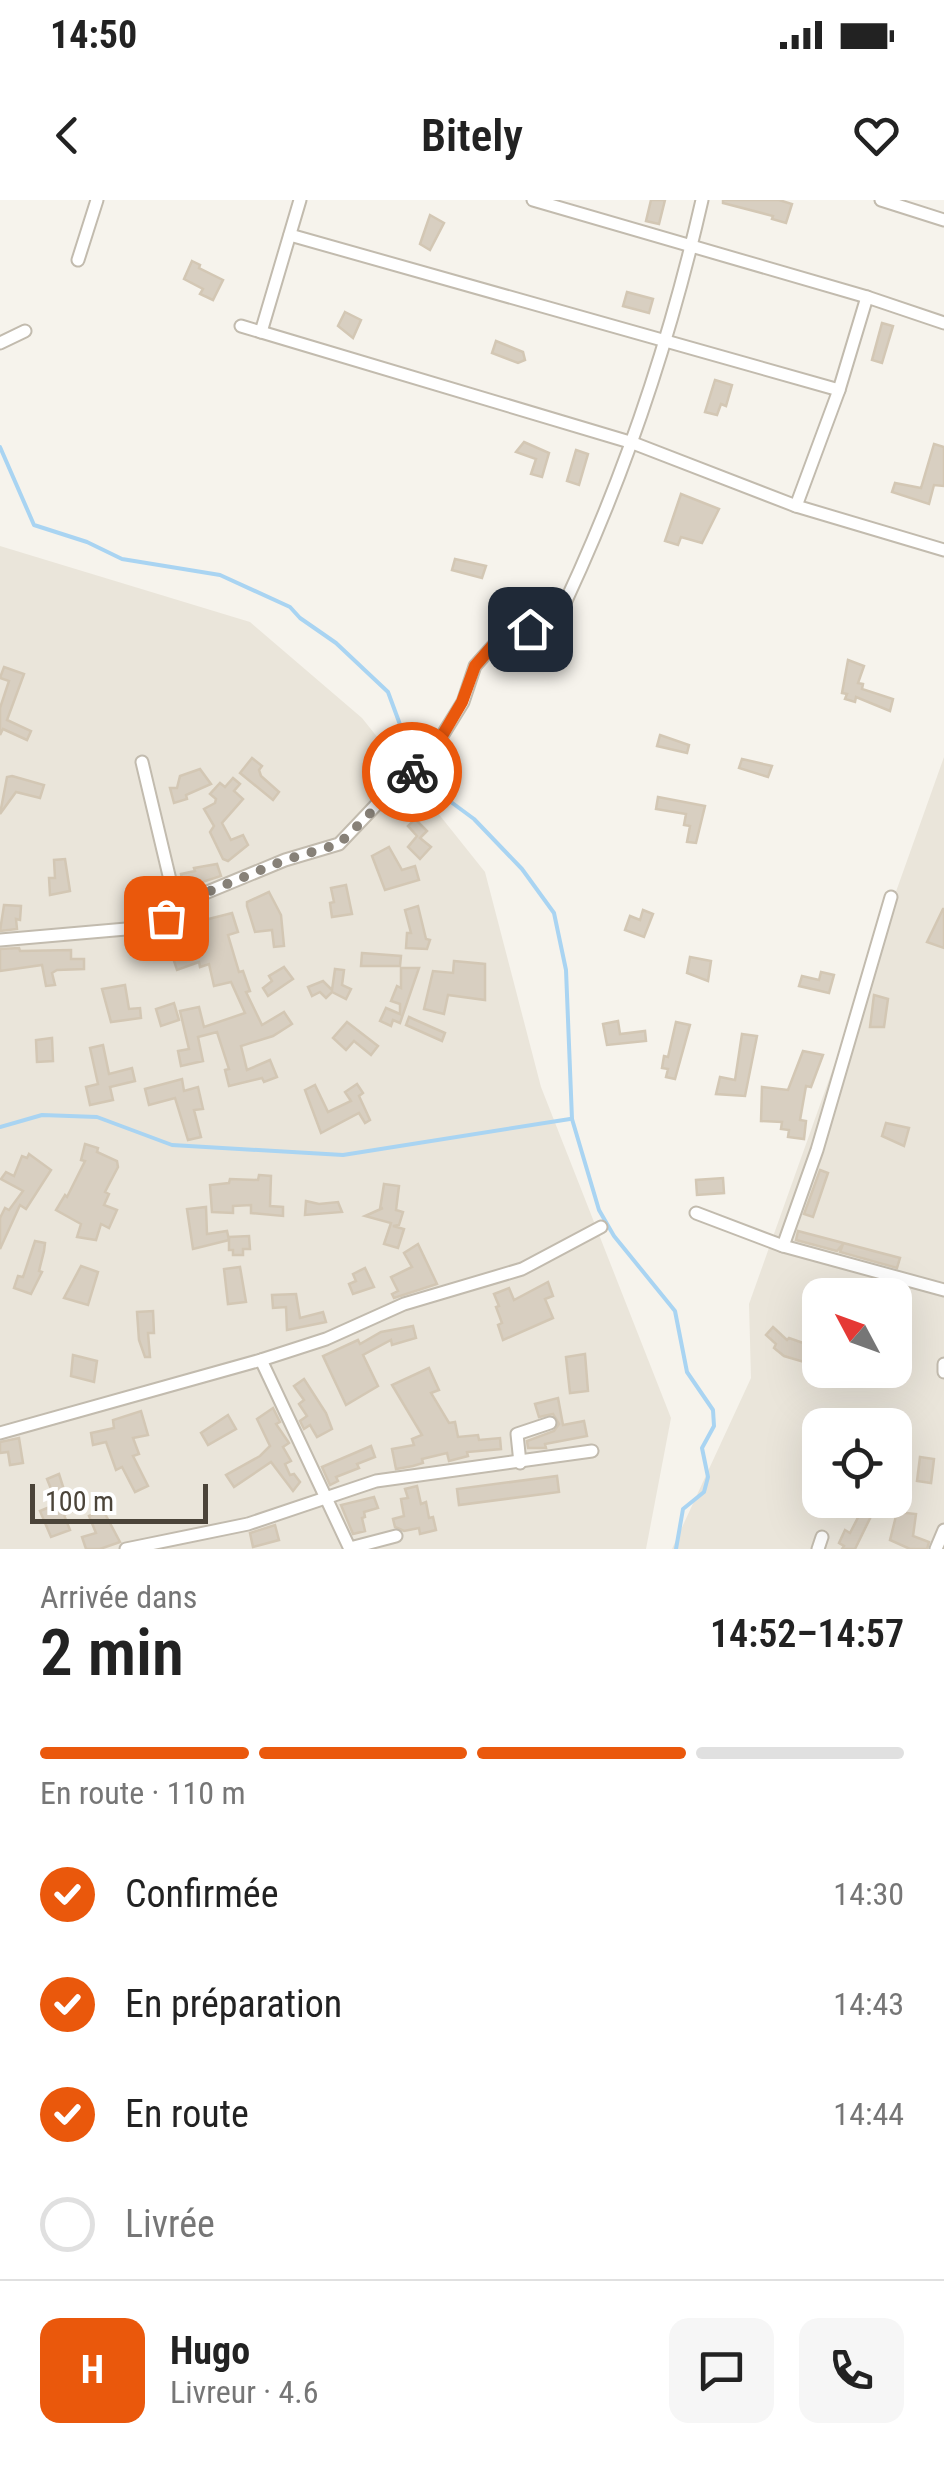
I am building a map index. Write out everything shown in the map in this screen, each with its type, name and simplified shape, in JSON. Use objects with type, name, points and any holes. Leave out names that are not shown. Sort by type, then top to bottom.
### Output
[{"type":"street","points":[[78,260],[97,200]]},
{"type":"street","points":[[261,332],[300,200]]},
{"type":"street","points":[[533,200],[868,296],[944,323]]},
{"type":"street","points":[[0,940],[149,927],[166,918],[176,905],[285,860],[339,844],[396,785],[429,758],[462,702],[475,666],[508,628],[552,630],[587,558],[633,444],[702,200]]},
{"type":"street","points":[[881,200],[944,220]]},
{"type":"street","points":[[290,234],[840,390]]},
{"type":"street","points":[[796,506],[840,390],[868,296]]},
{"type":"street","points":[[241,326],[633,444],[796,506],[944,550]]},
{"type":"street","points":[[0,343],[26,332]]},
{"type":"street","points":[[142,762],[176,905]]},
{"type":"street","points":[[783,1246],[816,1150],[891,897]]},
{"type":"street","points":[[696,1213],[783,1246],[944,1290]]},
{"type":"street","points":[[0,1433],[326,1338],[404,1304],[522,1269],[601,1227]]},
{"type":"street","points":[[261,1360],[350,1548],[396,1536]]},
{"type":"street","points":[[520,1463],[517,1434],[550,1423]]},
{"type":"street","points":[[126,1549],[248,1524],[376,1481],[592,1451]]},
{"type":"street","points":[[936,1549],[944,1530]]},
{"type":"shaded area","points":[[0,546],[250,622],[362,718],[485,872],[541,1087],[671,1418],[646,1549],[0,1549]]},
{"type":"shaded area","points":[[944,757],[944,1549],[672,1549],[751,1378],[749,1304]]},
{"type":"building","points":[[651,200],[665,200],[659,224],[646,221]]},
{"type":"building","points":[[723,200],[779,200],[792,204],[786,223]]},
{"type":"building","points":[[430,215],[444,223],[430,250],[420,244]]},
{"type":"building","points":[[192,261],[223,280],[213,300],[200,294],[203,289],[184,279]]},
{"type":"building","points":[[627,292],[653,299],[649,313],[623,306]]},
{"type":"building","points":[[345,312],[361,320],[353,338],[338,326]]},
{"type":"building","points":[[882,323],[893,326],[882,363],[872,360]]},
{"type":"building","points":[[496,341],[523,352],[525,360],[518,363],[492,353]]},
{"type":"building","points":[[715,380],[732,385],[726,406],[721,404],[717,415],[705,412]]},
{"type":"building","points":[[524,442],[549,453],[542,477],[531,474],[536,459],[516,452]]},
{"type":"building","points":[[934,444],[944,447],[944,486],[934,485],[929,504],[892,492],[895,483],[921,488]]},
{"type":"building","points":[[576,450],[588,454],[579,485],[567,481]]},
{"type":"building","points":[[681,494],[719,509],[702,543],[681,537],[678,545],[665,541]]},
{"type":"building","points":[[455,559],[486,566],[482,578],[452,570]]},
{"type":"building","points":[[848,660],[864,666],[858,683],[863,684],[862,689],[893,699],[890,711],[856,697],[855,702],[845,699],[847,694],[842,693]]},
{"type":"building","points":[[4,667],[24,674],[7,720],[31,731],[27,740],[3,729],[0,735],[0,708],[9,681],[0,678]]},
{"type":"building","points":[[660,735],[689,745],[687,753],[657,746]]},
{"type":"building","points":[[252,758],[262,766],[261,776],[279,792],[273,800],[240,773]]},
{"type":"building","points":[[742,759],[772,766],[768,777],[739,768]]},
{"type":"building","points":[[200,769],[211,784],[174,803],[170,788],[177,788],[180,776]]},
{"type":"building","points":[[7,777],[44,785],[40,798],[16,792],[0,814]]},
{"type":"building","points":[[233,778],[240,784],[234,791],[243,799],[222,823],[231,840],[243,835],[248,845],[228,861],[223,859],[210,832],[214,826],[204,809],[215,803],[210,794],[220,783],[225,787]]},
{"type":"building","points":[[658,797],[705,806],[696,843],[687,842],[690,826],[684,825],[686,814],[656,809]]},
{"type":"building","points":[[415,819],[427,831],[420,838],[431,847],[420,859],[408,847],[417,836],[408,826]]},
{"type":"building","points":[[389,847],[402,870],[415,866],[419,880],[385,890],[372,856]]},
{"type":"building","points":[[65,859],[70,891],[50,895],[49,878],[55,878],[54,860]]},
{"type":"building","points":[[217,864],[221,876],[184,888],[181,874]]},
{"type":"building","points":[[346,885],[352,914],[332,917],[331,888]]},
{"type":"building","points":[[269,892],[281,915],[284,946],[274,947],[272,930],[255,932],[247,906],[247,902]]},
{"type":"building","points":[[4,905],[21,906],[17,929],[0,931]]},
{"type":"building","points":[[418,906],[426,939],[430,940],[427,949],[406,948],[407,933],[411,933],[405,910]]},
{"type":"building","points":[[944,909],[944,948],[927,942]]},
{"type":"building","points":[[643,910],[653,914],[644,937],[625,930],[630,916],[640,920]]},
{"type":"building","points":[[232,913],[238,932],[228,935],[239,972],[243,971],[250,991],[246,992],[262,1025],[284,1012],[292,1024],[273,1036],[241,1046],[247,1070],[270,1060],[277,1077],[229,1086],[225,1070],[229,1069],[217,1032],[198,1037],[203,1061],[181,1066],[178,1051],[189,1049],[180,1011],[199,1007],[204,1027],[245,1013],[231,982],[214,986],[209,964],[200,967],[199,962],[177,970],[168,943],[144,951],[141,941],[175,927],[180,942],[196,936],[197,922]]},
{"type":"building","points":[[0,949],[71,950],[71,959],[84,959],[84,969],[57,970],[52,973],[55,985],[46,986],[42,965],[0,971]]},
{"type":"building","points":[[362,953],[401,956],[400,966],[361,966]]},
{"type":"building","points":[[690,957],[711,961],[708,981],[687,973]]},
{"type":"building","points":[[454,961],[485,964],[485,1000],[448,995],[444,1014],[424,1009],[433,971],[453,973]]},
{"type":"building","points":[[284,967],[293,979],[268,996],[263,988],[272,981],[269,976]]},
{"type":"building","points":[[401,968],[419,968],[400,1023],[393,1020],[391,1026],[380,1021],[386,1008],[400,1014],[400,1004],[391,1001],[397,986],[401,988]]},
{"type":"building","points":[[335,969],[344,970],[342,985],[351,989],[346,999],[332,992],[326,998],[320,992],[312,996],[308,987],[323,981],[332,990]]},
{"type":"building","points":[[821,972],[834,975],[829,993],[799,986],[802,976],[819,980]]},
{"type":"building","points":[[125,985],[129,1009],[140,1008],[141,1018],[111,1022],[102,989]]},
{"type":"building","points":[[874,995],[888,999],[884,1027],[870,1027]]},
{"type":"building","points":[[174,1003],[179,1020],[161,1026],[156,1009]]},
{"type":"building","points":[[409,1017],[445,1033],[442,1041],[406,1025]]},
{"type":"building","points":[[618,1021],[620,1034],[645,1031],[646,1041],[607,1045],[603,1024]]},
{"type":"building","points":[[347,1022],[378,1046],[371,1055],[354,1041],[346,1050],[333,1038]]},
{"type":"building","points":[[676,1022],[690,1025],[675,1079],[666,1077],[668,1069],[662,1068]]},
{"type":"building","points":[[742,1034],[757,1036],[745,1096],[716,1094],[720,1077],[735,1080]]},
{"type":"building","points":[[52,1038],[53,1061],[37,1062],[36,1040]]},
{"type":"building","points":[[103,1045],[109,1074],[132,1068],[135,1081],[110,1087],[113,1100],[90,1105],[86,1087],[98,1084],[90,1048]]},
{"type":"building","points":[[803,1051],[823,1055],[811,1087],[806,1086],[800,1120],[806,1121],[804,1139],[788,1137],[789,1130],[781,1129],[782,1122],[761,1121],[762,1087],[788,1090]]},
{"type":"building","points":[[182,1079],[184,1091],[198,1087],[203,1109],[194,1110],[201,1137],[188,1140],[175,1098],[149,1105],[145,1089]]},
{"type":"building","points":[[357,1084],[370,1120],[365,1123],[359,1113],[321,1133],[305,1090],[315,1085],[328,1112],[351,1101],[345,1092]]},
{"type":"building","points":[[886,1123],[909,1128],[904,1146],[882,1136]]},
{"type":"building","points":[[85,1144],[117,1161],[118,1167],[105,1192],[109,1194],[104,1205],[117,1210],[109,1228],[101,1224],[96,1240],[77,1237],[81,1224],[56,1210],[85,1161],[81,1160]]},
{"type":"building","points":[[29,1154],[51,1170],[26,1209],[20,1205],[0,1249],[0,1218],[23,1191],[1,1179],[6,1172],[14,1176],[22,1156],[27,1158]]},
{"type":"building","points":[[820,1170],[828,1173],[813,1217],[804,1214]]},
{"type":"building","points":[[259,1175],[271,1176],[270,1206],[283,1207],[283,1216],[251,1213],[251,1205],[233,1206],[233,1213],[212,1212],[210,1185],[229,1183],[230,1179],[258,1180]]},
{"type":"building","points":[[723,1178],[724,1193],[697,1195],[696,1180]]},
{"type":"building","points":[[384,1184],[399,1186],[396,1210],[403,1212],[399,1225],[393,1226],[404,1229],[398,1248],[384,1244],[391,1223],[365,1216],[383,1208],[380,1209]]},
{"type":"building","points":[[306,1201],[338,1202],[342,1212],[305,1215]]},
{"type":"building","points":[[206,1207],[207,1234],[227,1231],[229,1240],[193,1249],[187,1209]]},
{"type":"building","points":[[798,1231],[900,1258],[897,1268],[840,1252],[843,1244],[837,1251],[796,1240]]},
{"type":"building","points":[[249,1236],[250,1249],[243,1249],[243,1255],[233,1255],[229,1237]]},
{"type":"building","points":[[35,1241],[45,1243],[39,1271],[42,1272],[31,1294],[14,1288],[18,1276],[23,1277]]},
{"type":"building","points":[[418,1244],[437,1284],[394,1298],[392,1294],[398,1291],[391,1277],[412,1267],[404,1253]]},
{"type":"building","points":[[81,1266],[98,1272],[88,1305],[64,1298]]},
{"type":"building","points":[[240,1267],[246,1302],[228,1304],[224,1269]]},
{"type":"building","points":[[365,1268],[374,1287],[353,1294],[349,1284],[356,1281],[353,1274]]},
{"type":"building","points":[[548,1282],[553,1296],[545,1299],[553,1318],[503,1340],[494,1294],[509,1288],[514,1300]]},
{"type":"building","points":[[296,1294],[300,1318],[323,1312],[326,1322],[287,1330],[286,1307],[273,1308],[272,1295]]},
{"type":"building","points":[[153,1311],[154,1333],[148,1333],[150,1357],[145,1357],[137,1312]]},
{"type":"building","points":[[413,1326],[416,1338],[392,1345],[391,1340],[363,1355],[378,1386],[346,1405],[323,1356],[358,1340],[360,1344],[381,1332]]},
{"type":"building","points":[[773,1327],[787,1340],[802,1343],[802,1361],[784,1356],[766,1335]]},
{"type":"building","points":[[585,1354],[588,1391],[570,1393],[566,1357]]},
{"type":"building","points":[[73,1355],[97,1361],[94,1382],[71,1376]]},
{"type":"building","points":[[429,1368],[439,1390],[431,1393],[449,1423],[455,1422],[458,1437],[500,1438],[501,1449],[467,1452],[468,1456],[449,1461],[447,1453],[396,1469],[392,1449],[414,1445],[412,1439],[422,1435],[392,1385]]},
{"type":"building","points":[[304,1379],[332,1429],[317,1437],[310,1425],[304,1429],[300,1421],[307,1416],[299,1404],[304,1400],[294,1386]]},
{"type":"building","points":[[558,1398],[563,1425],[584,1421],[587,1436],[545,1444],[546,1448],[528,1448],[527,1441],[554,1431],[559,1424],[553,1414],[539,1417],[535,1404]]},
{"type":"building","points":[[273,1408],[280,1422],[276,1424],[289,1443],[283,1447],[291,1461],[285,1464],[290,1475],[294,1474],[300,1482],[293,1491],[271,1462],[234,1487],[226,1475],[270,1446],[257,1419]]},
{"type":"building","points":[[141,1411],[148,1435],[133,1438],[139,1454],[133,1456],[148,1486],[135,1492],[122,1467],[116,1470],[106,1442],[93,1445],[91,1433],[114,1428],[113,1420]]},
{"type":"building","points":[[228,1415],[236,1429],[208,1445],[201,1433]]},
{"type":"building","points":[[19,1438],[23,1463],[10,1465],[8,1452],[0,1453],[0,1442]]},
{"type":"building","points":[[371,1446],[375,1457],[336,1477],[338,1481],[330,1485],[322,1467]]},
{"type":"building","points":[[920,1457],[934,1459],[931,1483],[917,1481]]},
{"type":"building","points":[[59,1474],[71,1512],[64,1515],[70,1530],[51,1537],[40,1511],[57,1504],[47,1479]]},
{"type":"building","points":[[557,1476],[559,1492],[459,1505],[457,1489]]},
{"type":"building","points":[[417,1486],[421,1504],[426,1502],[436,1530],[420,1534],[419,1528],[404,1531],[395,1527],[393,1519],[404,1516],[401,1499],[408,1498],[405,1489]]},
{"type":"building","points":[[374,1497],[378,1508],[364,1512],[365,1531],[353,1534],[341,1505]]},
{"type":"building","points":[[103,1510],[120,1542],[86,1549],[82,1537],[96,1533],[89,1516]]},
{"type":"building","points":[[912,1514],[916,1514],[913,1536],[929,1542],[927,1549],[910,1549],[890,1540],[896,1518],[912,1518]]},
{"type":"building","points":[[858,1518],[870,1518],[855,1549],[842,1549],[844,1546],[839,1543],[845,1530],[850,1533]]},
{"type":"building","points":[[275,1525],[279,1540],[253,1547],[250,1533]]},
{"type":"waterway","points":[[0,447],[34,525],[87,542],[122,559],[220,575],[290,607],[336,643],[388,692],[412,757],[426,765],[451,802],[474,819],[522,869],[554,913],[566,970],[572,1119],[599,1210],[614,1236],[675,1311],[687,1372],[713,1410],[714,1426],[702,1448],[708,1477],[704,1492],[683,1509],[676,1549]]},
{"type":"waterway","points":[[0,1127],[42,1115],[97,1117],[172,1145],[343,1155],[570,1119]]},
{"type":"way so far","points":[[166,918],[176,905],[285,860],[339,844],[412,772]]},
{"type":"route","points":[[412,772],[429,758],[462,702],[475,666],[508,628],[530,629]]}]
